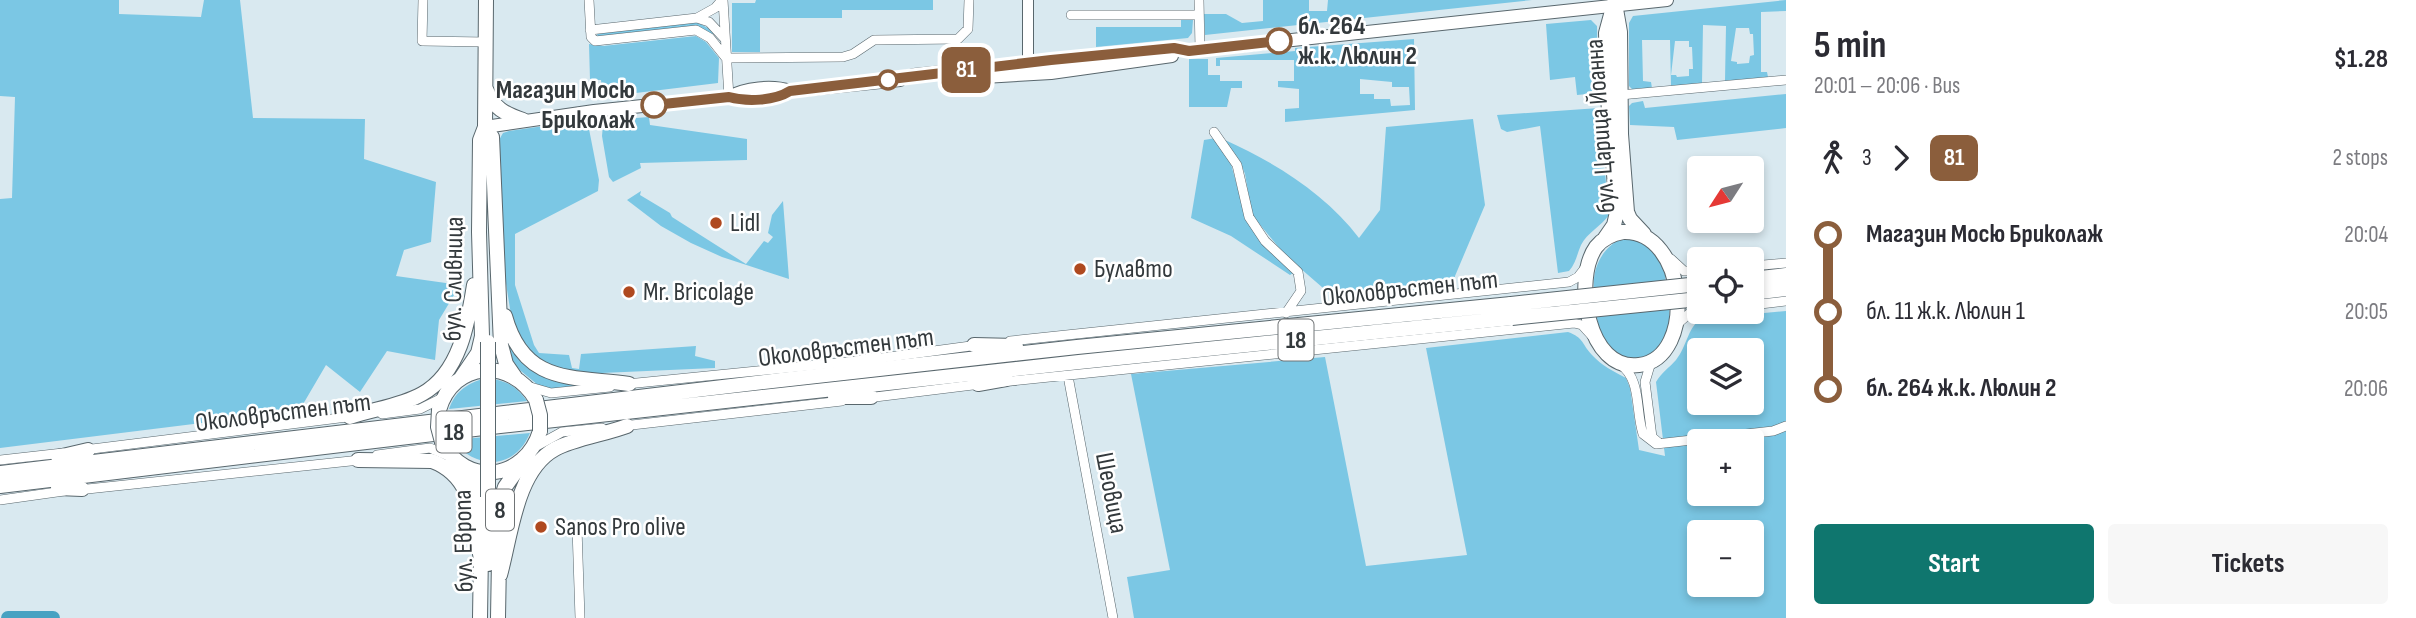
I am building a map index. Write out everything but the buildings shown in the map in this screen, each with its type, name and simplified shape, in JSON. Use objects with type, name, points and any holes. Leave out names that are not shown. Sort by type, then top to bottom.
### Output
[{"type":"main road","name":"бул. Сливница","points":[[461,378],[478,353],[482,336],[479,256],[480,140],[485,127],[486,0]]},
{"type":"main road","points":[[485,127],[523,120],[729,97],[739,92],[780,88],[790,91],[893,80],[914,75],[1032,69],[1139,51],[1174,48],[1194,50],[1615,2],[1667,0]]},
{"type":"main road","name":"бул. Царица Йоанна","points":[[1615,2],[1620,32],[1620,95],[1627,212],[1634,225],[1648,237]]},
{"type":"main road","name":"бул. Царица Йоанна","points":[[1605,239],[1614,225],[1617,212],[1606,33],[1615,2]]},
{"type":"main road","points":[[893,80],[1019,75],[1032,69]]},
{"type":"main road","points":[[485,84],[489,97],[499,109],[523,120]]},
{"type":"main road","name":"бул. Сливница","points":[[485,127],[492,137],[503,357],[520,381]]},
{"type":"main road","name":"бул. Сливница","points":[[481,176],[488,222]]},
{"type":"main road","name":"бул. Сливница","points":[[488,421],[488,222],[493,187]]},
{"type":"main road","points":[[1632,232],[1648,237],[1663,251],[1674,281],[1675,326],[1669,345],[1651,362],[1632,366],[1608,357],[1599,346],[1588,309],[1586,290],[1590,261],[1597,246],[1605,239],[1614,234],[1632,232]]},
{"type":"main road","points":[[350,417],[423,394],[444,376],[467,323],[479,256]]},
{"type":"main road","points":[[1764,278],[1786,275]]},
{"type":"main road","name":"Околовръстен път","points":[[6,485],[70,480],[499,426],[1512,311],[1687,286]]},
{"type":"main road","points":[[1764,292],[1786,289]]},
{"type":"main road","points":[[499,298],[514,341],[544,369],[566,378],[629,384]]},
{"type":"main road","name":"Околовръстен път","points":[[0,472],[1077,347],[1512,311],[1687,300]]},
{"type":"main road","points":[[974,345],[1077,347]]},
{"type":"main road","points":[[781,380],[877,359]]},
{"type":"main road","points":[[978,384],[1079,362]]},
{"type":"main road","points":[[520,381],[491,370],[474,372],[461,378],[442,403],[438,427],[442,442],[458,461],[482,472],[498,472],[512,467],[531,451]]},
{"type":"main road","name":"8","points":[[520,381],[536,400],[540,415],[540,432],[531,451]]},
{"type":"main road","points":[[764,398],[871,397]]},
{"type":"main road","name":"бул. Европа","points":[[488,421],[489,618]]},
{"type":"main road","points":[[500,575],[521,495],[539,462],[556,448],[627,426]]},
{"type":"main road","points":[[0,472],[88,450]]},
{"type":"main road","name":"бул. Европа","points":[[498,618],[502,494],[531,451]]},
{"type":"main road","name":"8","points":[[358,460],[432,461],[442,464],[455,474],[469,498],[481,559]]},
{"type":"main road","name":"бул. Европа","points":[[458,461],[471,475],[482,496],[480,618]]},
{"type":"main road","name":"8","points":[[6,485],[82,489]]},
{"type":"street","points":[[423,0],[422,41],[486,42]]},
{"type":"street","points":[[589,0],[591,34],[598,41],[696,30],[710,37],[726,58]]},
{"type":"street","points":[[591,34],[697,18],[715,8],[722,0]]},
{"type":"street","points":[[722,0],[729,97]]},
{"type":"street","points":[[726,58],[843,57],[853,54],[874,40],[958,39],[968,29],[969,0]]},
{"type":"street","points":[[1028,0],[1032,69]]},
{"type":"street","points":[[1194,50],[1199,0]]},
{"type":"street","points":[[1071,15],[1199,15]]},
{"type":"street","points":[[697,18],[714,26],[725,39]]},
{"type":"street","points":[[1620,95],[1786,80]]},
{"type":"street","points":[[1214,132],[1237,164],[1249,217],[1265,241],[1298,272],[1301,291],[1286,313]]},
{"type":"street","points":[[1663,251],[1680,269],[1687,271]]},
{"type":"street","name":"Околовръстен път","points":[[520,381],[551,393],[1569,282],[1578,277],[1590,261]]},
{"type":"street","points":[[1764,265],[1786,262]]},
{"type":"street","points":[[1764,304],[1786,301]]},
{"type":"street","points":[[1675,326],[1687,315]]},
{"type":"street","name":"Околовръстен път","points":[[531,451],[547,438],[562,432],[978,384],[1574,323],[1582,325],[1590,332],[1599,346]]},
{"type":"street","points":[[1651,362],[1645,382],[1652,437],[1660,444]]},
{"type":"street","points":[[1619,363],[1630,371],[1634,379],[1643,434],[1648,440],[1660,444],[1773,431],[1786,426]]},
{"type":"street","name":"Шеовица","points":[[1068,376],[1113,618]]},
{"type":"street","points":[[0,460],[420,410],[442,403]]},
{"type":"street","points":[[358,460],[430,448],[458,461]]},
{"type":"street","name":"8","points":[[82,489],[358,460]]},
{"type":"street","points":[[0,500],[82,489]]},
{"type":"street","points":[[577,528],[580,618]]},
{"type":"shaded area","points":[[0,0],[119,0],[119,14],[201,17],[204,0],[240,0],[253,118],[365,119],[364,159],[436,182],[431,242],[404,250],[396,276],[460,285],[439,320],[435,360],[387,351],[360,392],[326,365],[299,411],[0,448],[0,199],[12,198],[15,97],[0,96]]},
{"type":"shaded area","points":[[756,0],[933,0],[933,10],[842,10],[842,18],[760,18],[760,52],[732,52],[732,3],[755,3]]},
{"type":"shaded area","points":[[1263,0],[1309,0],[1309,11],[1327,11],[1328,0],[1532,0],[1205,35],[1204,14],[1226,14],[1242,23],[1263,21]]},
{"type":"shaded area","points":[[1786,0],[1786,11],[1761,12],[1761,72],[1767,72],[1768,77],[1725,81],[1726,26],[1703,25],[1702,83],[1671,86],[1670,40],[1642,40],[1643,81],[1651,82],[1652,88],[1632,89],[1629,86],[1629,23],[1633,16]],"holes":[[[1736,28],[1749,28],[1750,34],[1753,34],[1754,55],[1750,56],[1749,63],[1737,64],[1731,61]],[[1675,41],[1689,41],[1689,47],[1692,47],[1693,69],[1689,69],[1689,76],[1671,75]]]},
{"type":"shaded area","points":[[1181,20],[1193,20],[1192,33],[1188,38],[1096,47],[1096,27],[1181,27]]},
{"type":"shaded area","points":[[1591,20],[1597,26],[1598,93],[1577,95],[1575,77],[1550,80],[1546,24]]},
{"type":"shaded area","points":[[697,22],[715,32],[712,35],[697,27],[598,38],[597,33]]},
{"type":"shaded area","points":[[696,36],[706,42],[719,58],[718,83],[603,97],[601,80],[590,80],[589,44],[603,46]]},
{"type":"shaded area","points":[[1414,39],[1415,110],[1285,122],[1285,109],[1299,108],[1299,89],[1278,87],[1278,81],[1294,81],[1294,60],[1220,60],[1220,66],[1216,66],[1216,58],[1295,51],[1295,48]],"holes":[[[1360,79],[1392,82],[1392,87],[1409,87],[1410,105],[1391,106],[1390,99],[1374,99],[1374,94],[1360,94]]]},
{"type":"shaded area","points":[[1189,59],[1208,59],[1208,75],[1220,75],[1220,81],[1242,81],[1242,88],[1231,88],[1227,107],[1189,107]]},
{"type":"shaded area","points":[[1786,94],[1786,128],[1677,140],[1674,127],[1630,125],[1629,106],[1632,103],[1643,101],[1645,108]]},
{"type":"shaded area","points":[[1599,108],[1609,215],[1581,245],[1569,271],[1558,273],[1540,126],[1507,132],[1501,129],[1497,115]]},
{"type":"shaded area","points":[[649,117],[650,125],[747,139],[747,160],[640,163],[641,168],[613,182],[609,177],[602,136],[603,125],[611,120]]},
{"type":"shaded area","points":[[1473,119],[1485,205],[1455,276],[1454,290],[1338,301],[1285,255],[1252,215],[1245,174],[1240,161],[1225,140],[1262,158],[1315,193],[1359,238],[1380,210],[1386,127]]},
{"type":"shaded area","points":[[579,121],[589,129],[599,180],[598,191],[515,234],[515,285],[534,345],[539,353],[569,355],[572,368],[579,369],[581,354],[696,346],[695,356],[715,361],[715,368],[579,374],[546,364],[521,340],[511,315],[505,277],[499,140],[503,133],[509,131]]},
{"type":"shaded area","points":[[1216,138],[1229,157],[1241,200],[1293,273],[1290,275],[1231,236],[1191,218],[1204,140]]},
{"type":"shaded area","points":[[641,191],[640,195],[746,264],[764,241],[768,243],[773,237],[768,233],[772,215],[783,201],[789,279],[722,257],[661,226],[627,200]]},
{"type":"shaded area","points":[[1622,238],[1643,240],[1659,258],[1664,270],[1669,305],[1668,330],[1661,347],[1645,358],[1624,357],[1615,352],[1607,344],[1598,324],[1594,292],[1596,267],[1608,248]]},
{"type":"shaded area","points":[[1786,311],[1786,618],[1134,618],[1127,577],[1170,570],[1131,374],[1325,357],[1366,566],[1467,555],[1426,348],[1568,332],[1573,334],[1600,362],[1626,378],[1630,388],[1639,450],[1665,456],[1656,382],[1676,360],[1687,340],[1687,415],[1764,415],[1764,338],[1688,338],[1696,324],[1764,324],[1764,313]]},
{"type":"shaded area","points":[[503,329],[523,357],[600,384],[544,390],[510,362]]},
{"type":"shaded area","points":[[482,379],[508,383],[527,401],[449,409],[461,390]]},
{"type":"shaded area","points":[[530,433],[514,454],[505,460],[494,462],[472,457],[452,440]]},
{"type":"waterway","points":[[8,618],[53,618]]},
{"type":"bus line","name":"81","points":[[654,105],[729,97],[740,100],[782,96],[790,91],[1051,60],[1174,48],[1189,51],[1279,41]]},
{"type":"place","name":"бл. 264 ж.к. Люлин 2","points":[[1279,41]]},
{"type":"place","name":"Магазин Мосю Бриколаж","points":[[654,105]]},
{"type":"place","name":"Lidl","points":[[716,223]]},
{"type":"place","name":"Булавто","points":[[1080,269]]},
{"type":"place","name":"Mr. Bricolage","points":[[629,292]]},
{"type":"place","name":"Sanos Pro olive","points":[[541,527]]}]
